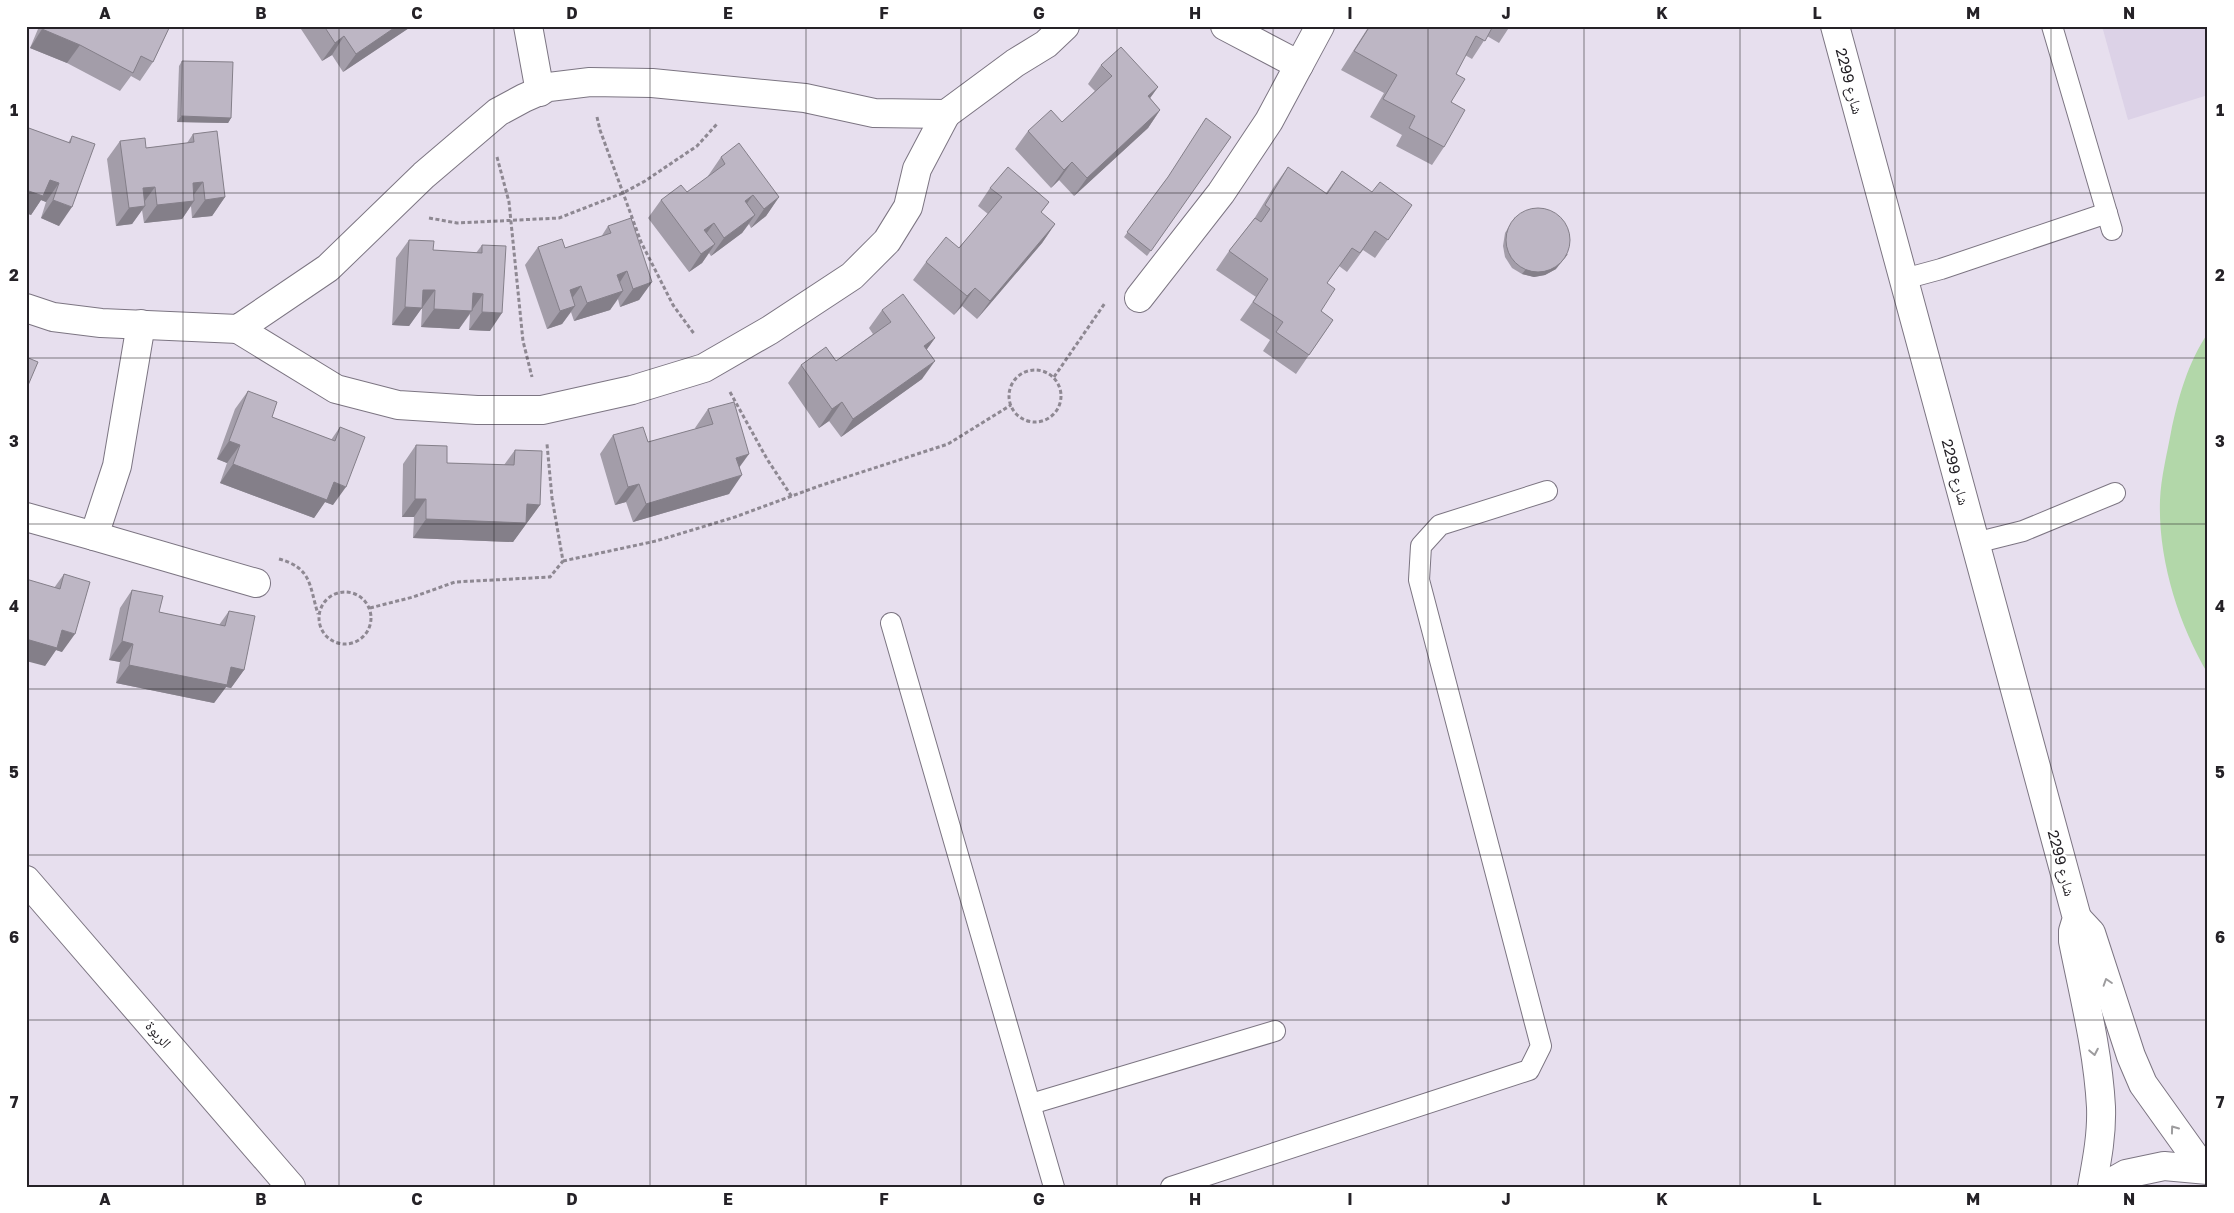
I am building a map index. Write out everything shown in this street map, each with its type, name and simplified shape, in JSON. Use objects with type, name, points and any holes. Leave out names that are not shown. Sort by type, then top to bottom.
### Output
[{"type":"street","points":[[528,26],[540,92]]},
{"type":"street","points":[[26,308],[53,317],[101,323],[238,329],[336,389],[398,405],[477,410],[542,410],[632,390],[704,368],[770,330],[852,276],[887,241],[908,207],[917,168],[946,114],[1015,63],[1046,44],[1065,26]]},
{"type":"street","points":[[1225,26],[1299,66]]},
{"type":"street","points":[[1139,298],[1221,192],[1269,121],[1320,26]]},
{"type":"street","name":"شارع 2299","points":[[1835,26],[2077,918],[2091,933],[2131,1056],[2143,1084],[2205,1169]]},
{"type":"street","points":[[238,329],[328,268],[424,175],[498,112],[549,87],[590,82],[652,83],[805,98],[874,113],[946,114]]},
{"type":"street","points":[[94,536],[117,466],[141,324]]},
{"type":"street","points":[[26,517],[256,582]]},
{"type":"street","name":"الربوة","points":[[26,880],[291,1187]]},
{"type":"street","name":"شارع 2299","points":[[2077,918],[2073,931],[2074,941],[2098,1070],[2101,1109],[2099,1144],[2092,1187]]},
{"type":"street","points":[[2103,1187],[2126,1174],[2164,1166],[2205,1169]]},
{"type":"lane","points":[[1904,279],[2110,222],[2052,26]]},
{"type":"lane","points":[[1171,1187],[1528,1070],[1541,1046],[1419,580],[1421,546],[1440,525],[1547,491]]},
{"type":"lane","points":[[1976,543],[2023,531],[2115,494]]},
{"type":"lane","points":[[891,623],[1054,1187]]},
{"type":"lane","points":[[1031,1104],[1275,1031]]},
{"type":"path","points":[[590,82],[600,130],[641,242],[673,305],[715,361],[767,459],[792,496]]},
{"type":"path","points":[[387,212],[457,223],[512,222],[559,218],[624,193],[697,146],[745,92]]},
{"type":"path","points":[[487,122],[509,202],[523,341],[542,410],[552,498],[563,561]]},
{"type":"path","points":[[1054,377],[1105,304],[1125,287],[1139,298]]},
{"type":"path","points":[[1032,370],[1044,371],[1054,377],[1060,387],[1062,399],[1058,409],[1050,418],[1039,422],[1027,421],[1017,415],[1011,405],[1009,393],[1013,382],[1021,373],[1032,370]]},
{"type":"path","points":[[370,608],[412,597],[455,582],[550,578],[563,561],[656,541],[735,517],[948,444],[1011,405]]},
{"type":"path","points":[[341,591],[353,593],[363,599],[370,608],[371,620],[367,632],[359,640],[349,644],[337,643],[326,636],[320,627],[318,615],[322,604],[330,596],[341,591]]},
{"type":"shaded area","points":[[2102,26],[2208,26],[2208,95],[2128,120]]},
{"type":"green space","points":[[2208,333],[2208,674],[2188,634],[2172,590],[2162,545],[2160,500],[2164,466],[2181,393],[2189,368]]},
{"type":"building","points":[[44,26],[170,26],[153,62],[141,56],[133,73],[80,45],[42,29]]},
{"type":"building","points":[[324,26],[397,26],[356,54],[344,36],[335,43]]},
{"type":"building","points":[[1370,26],[1493,26],[1485,41],[1476,36],[1456,74],[1465,79],[1451,102],[1465,110],[1444,147],[1409,128],[1415,116],[1383,99],[1397,75],[1354,51]]},
{"type":"building","points":[[1121,47],[1158,87],[1148,96],[1160,110],[1087,178],[1072,162],[1064,170],[1028,131],[1051,110],[1062,122],[1112,76],[1101,65]]},
{"type":"building","points":[[182,61],[233,62],[231,118],[181,116]]},
{"type":"building","points":[[1206,118],[1231,137],[1151,251],[1127,232],[1168,177]]},
{"type":"building","points":[[26,127],[70,143],[72,136],[95,144],[72,207],[53,200],[59,183],[50,180],[43,196],[26,190]]},
{"type":"building","points":[[217,131],[225,197],[205,200],[203,182],[193,183],[194,201],[157,205],[155,187],[143,188],[145,206],[129,208],[120,141],[145,138],[146,148],[194,142],[193,134]]},
{"type":"building","points":[[739,143],[779,197],[764,209],[753,195],[745,201],[755,215],[724,238],[714,223],[704,230],[715,244],[701,254],[661,200],[681,185],[687,192],[725,164],[721,157]]},
{"type":"building","points":[[1008,167],[1049,202],[1041,212],[1055,224],[990,301],[975,288],[967,296],[926,262],[946,237],[959,248],[1002,197],[990,188]]},
{"type":"building","points":[[1288,167],[1327,194],[1342,171],[1372,192],[1380,182],[1412,205],[1388,240],[1375,231],[1360,253],[1352,248],[1327,283],[1335,289],[1321,311],[1333,320],[1309,355],[1276,332],[1283,322],[1253,302],[1268,279],[1229,251],[1255,218],[1261,222],[1270,209],[1265,205]]},
{"type":"building","points":[[1538,208],[1556,214],[1564,222],[1570,240],[1564,258],[1556,266],[1538,272],[1520,266],[1512,258],[1506,240],[1512,222],[1520,214]]},
{"type":"building","points":[[631,218],[652,282],[633,289],[627,271],[617,275],[623,291],[587,303],[581,286],[570,290],[575,306],[560,311],[538,247],[562,239],[565,248],[611,233],[608,226]]},
{"type":"building","points":[[409,240],[434,241],[433,250],[482,253],[482,245],[506,246],[502,313],[482,312],[483,294],[473,293],[472,311],[434,309],[435,290],[423,290],[422,308],[405,307]]},
{"type":"building","points":[[903,294],[935,338],[924,346],[935,361],[853,419],[842,402],[832,409],[801,365],[826,347],[836,361],[891,322],[882,310]]},
{"type":"building","points":[[26,357],[38,362],[26,390]]},
{"type":"building","points":[[248,391],[277,402],[272,417],[335,441],[340,427],[365,437],[346,487],[334,482],[327,500],[233,464],[240,445],[229,441]]},
{"type":"building","points":[[734,402],[749,454],[736,458],[742,475],[646,504],[639,484],[628,487],[613,435],[643,427],[648,442],[713,424],[708,409]]},
{"type":"building","points":[[416,445],[447,446],[447,463],[514,465],[515,450],[542,451],[540,505],[527,504],[526,523],[426,519],[426,499],[415,499]]},
{"type":"building","points":[[64,574],[90,582],[75,634],[62,630],[57,648],[26,639],[26,579],[60,589]]},
{"type":"building","points":[[132,590],[163,596],[159,612],[225,626],[229,611],[255,616],[244,670],[231,667],[227,685],[129,665],[133,644],[122,641]]}]
